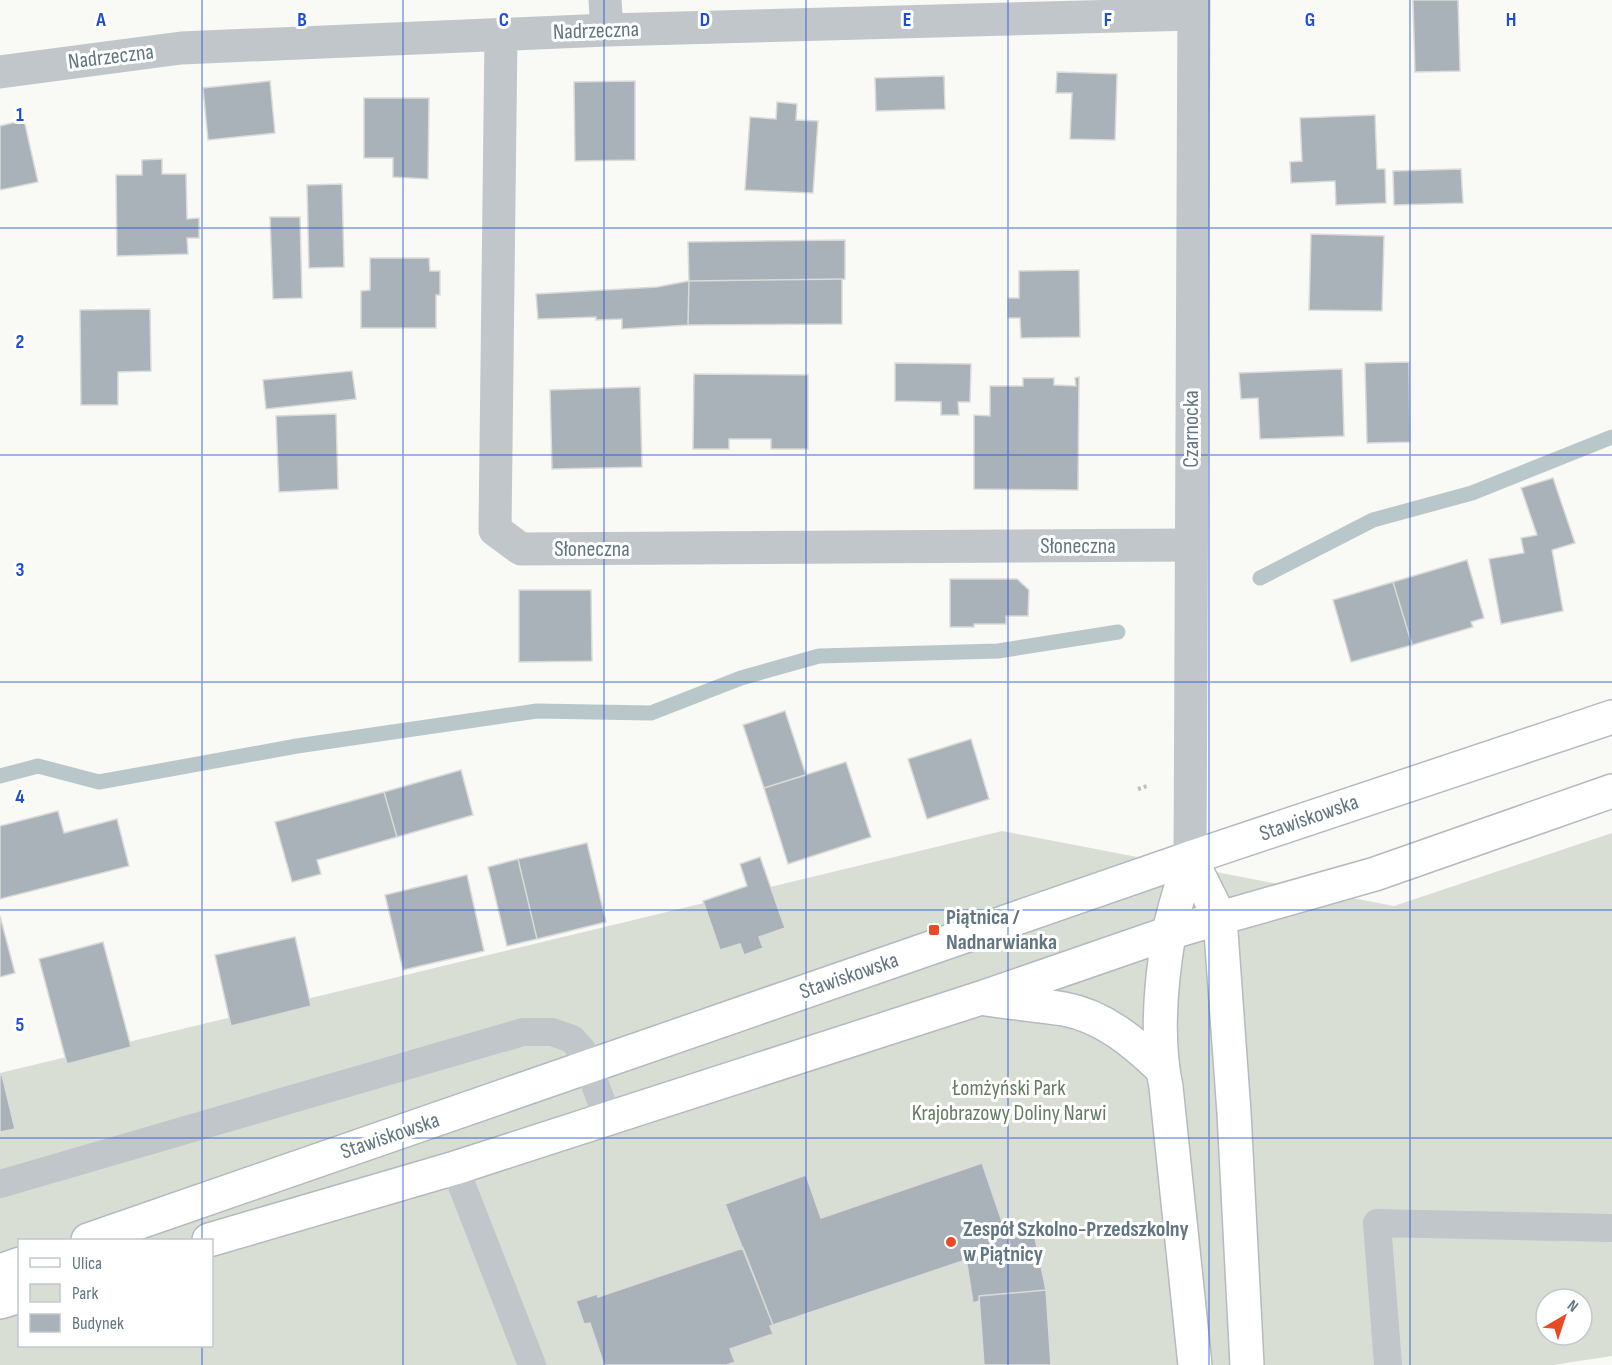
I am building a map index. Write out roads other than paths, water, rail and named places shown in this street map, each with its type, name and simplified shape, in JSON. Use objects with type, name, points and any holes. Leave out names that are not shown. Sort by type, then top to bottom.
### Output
[{"type":"main road","name":"Stawiskowska","points":[[91,1239],[1190,858],[1612,717]]},
{"type":"main road","points":[[212,1239],[456,1168],[981,998],[1169,933],[1375,874],[1612,790]]},
{"type":"main road","points":[[1190,858],[1220,918],[1234,1113],[1247,1365]]},
{"type":"main road","points":[[1190,858],[1169,933],[1162,1006],[1162,1069],[1195,1365]]},
{"type":"main road","points":[[981,998],[1066,1010],[1084,1015],[1106,1025],[1136,1044],[1162,1069]]},
{"type":"main road","points":[[0,1271],[18,1265]]},
{"type":"main road","points":[[0,1302],[18,1297]]},
{"type":"street","name":"Nadrzeczna","points":[[0,72],[181,48],[501,35],[606,15],[1194,7]]},
{"type":"street","name":"Czarnocka","points":[[1190,858],[1194,7]]},
{"type":"street","name":"Słoneczna","points":[[501,35],[495,530],[504,537],[522,549],[1191,545]]},
{"type":"lane","points":[[0,1184],[523,1032],[552,1032],[572,1039],[582,1050],[608,1119]]},
{"type":"lane","points":[[456,1168],[532,1365]]},
{"type":"lane","points":[[1388,1365],[1377,1223],[1612,1228]]},
{"type":"waterway","points":[[1260,578],[1373,520],[1472,493],[1612,437]]},
{"type":"waterway","points":[[0,776],[38,766],[99,782],[297,746],[537,711],[651,713],[741,678],[819,656],[998,651],[1118,632]]},
{"type":"place","name":"Piątnica / Nadnarwianka","points":[[934,930]]},
{"type":"place","name":"Zespół Szkolno-Przedszkolny w Piątnicy","points":[[951,1242]]},
{"type":"park label","name":"Łomżyński Park Krajobrazowy Doliny Narwi","points":[[1009,1100]]}]
